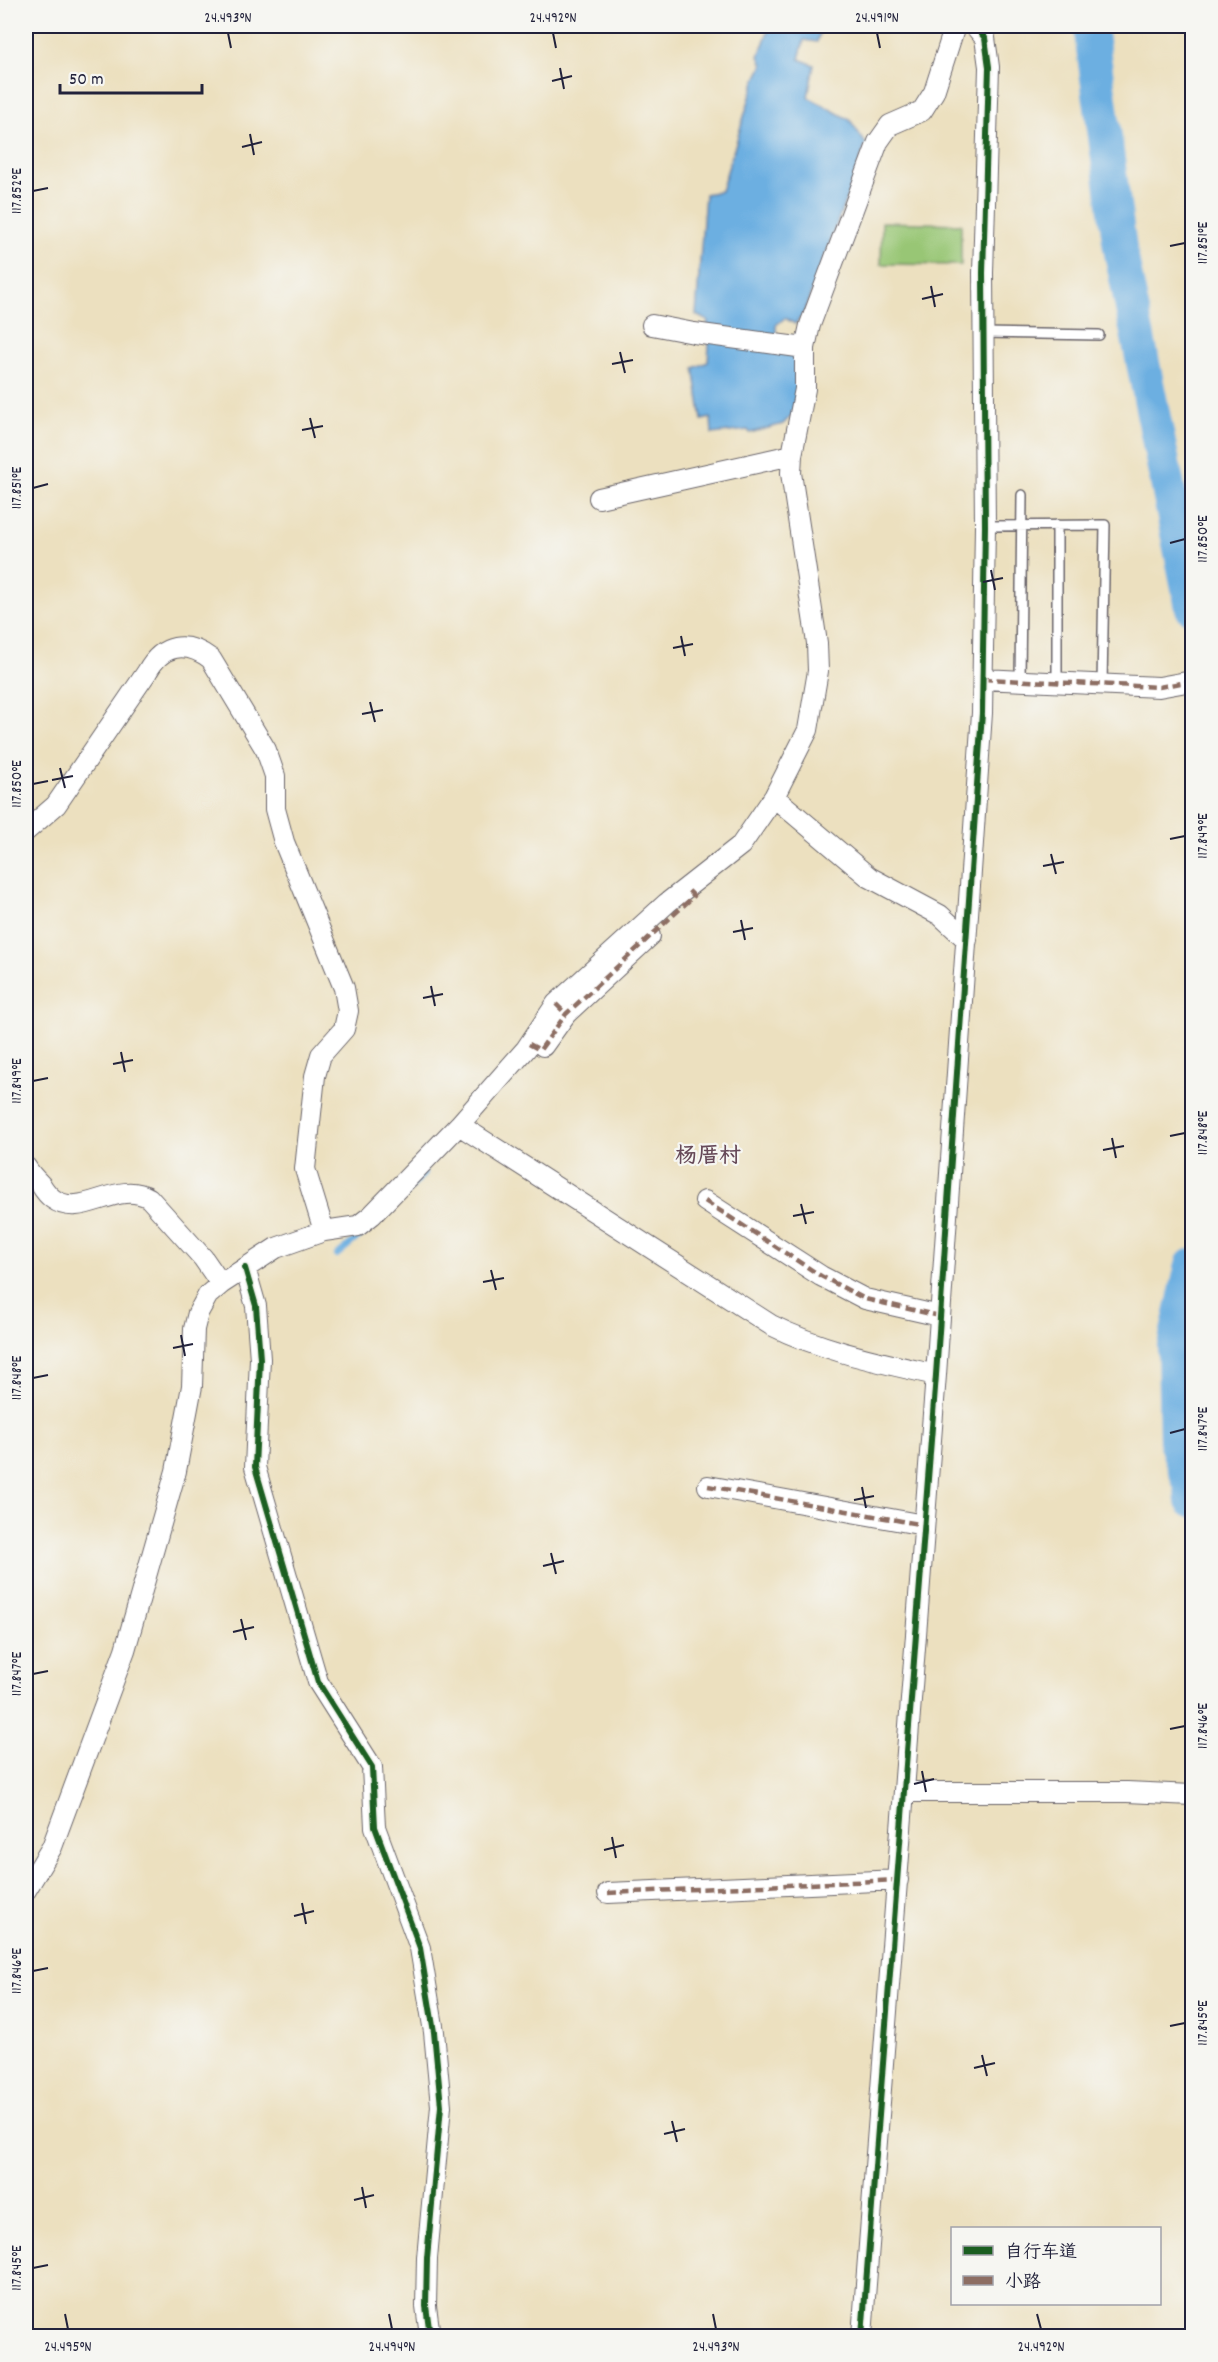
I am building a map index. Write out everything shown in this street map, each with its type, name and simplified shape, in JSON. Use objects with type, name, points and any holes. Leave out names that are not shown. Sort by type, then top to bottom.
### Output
[{"type":"street","points":[[26,1890],[52,1847],[125,1650],[176,1471],[192,1386],[194,1329],[198,1312],[208,1295],[276,1248],[324,1231],[358,1226],[365,1221],[533,1046],[561,1009],[741,845],[774,797],[808,730],[818,671],[817,642],[791,473],[792,455],[805,389],[800,347],[878,142],[890,125],[922,111],[934,92],[955,26]]},
{"type":"street","points":[[862,2337],[936,1375],[983,678],[986,526],[983,273],[989,67],[986,38],[975,26]]},
{"type":"street","points":[[652,325],[693,333],[800,347]]},
{"type":"street","points":[[599,498],[792,455]]},
{"type":"street","points":[[26,831],[56,806],[154,660],[166,651],[182,646],[199,650],[211,659],[266,750],[275,777],[275,809],[284,842],[344,987],[348,1011],[344,1029],[321,1055],[315,1076],[305,1169],[324,1231]]},
{"type":"street","points":[[983,678],[1159,687],[1187,682]]},
{"type":"street","points":[[774,797],[869,876],[940,915],[967,940]]},
{"type":"street","points":[[459,1125],[771,1325],[812,1344],[860,1358],[936,1375]]},
{"type":"street","points":[[26,1167],[53,1199],[65,1204],[76,1205],[126,1192],[138,1192],[148,1198],[203,1258],[221,1284]]},
{"type":"street","points":[[705,1201],[820,1276],[865,1299],[940,1316]]},
{"type":"street","points":[[245,1268],[256,1306],[260,1359],[255,1467],[318,1682],[372,1767],[375,1827],[420,1948],[434,2032],[441,2106],[427,2258],[426,2306],[430,2337]]},
{"type":"street","points":[[708,1486],[924,1525]]},
{"type":"street","points":[[904,1792],[1127,1792],[1192,1795]]},
{"type":"street","points":[[608,1893],[898,1880]]},
{"type":"lane","points":[[984,333],[1099,335]]},
{"type":"lane","points":[[1020,680],[1022,495]]},
{"type":"lane","points":[[1057,525],[1057,682]]},
{"type":"lane","points":[[986,526],[1105,525],[1102,684]]},
{"type":"green space","points":[[882,222],[961,224],[961,265],[881,264]]},
{"type":"water","points":[[770,26],[822,26],[817,42],[804,40],[799,59],[814,65],[808,97],[850,120],[866,144],[803,315],[795,324],[785,318],[776,325],[776,335],[793,353],[801,366],[794,413],[783,424],[750,433],[748,430],[712,434],[711,418],[702,420],[694,368],[708,362],[709,345],[704,338],[708,321],[696,315],[705,194],[721,191],[755,81],[763,65],[759,56]]},
{"type":"waterway","points":[[1090,26],[1120,248],[1192,608]]},
{"type":"waterway","points":[[761,831],[777,815]]},
{"type":"waterway","points":[[402,1197],[424,1174]]},
{"type":"waterway","points":[[337,1255],[366,1231]]},
{"type":"waterway","points":[[1192,1265],[1174,1346],[1176,1444],[1191,1487],[1192,1501]]},
{"type":"marked path","points":[[983,679],[1159,687],[1192,681]]},
{"type":"marked path","points":[[529,1044],[540,1050],[566,1014],[694,896],[686,888]]},
{"type":"marked path","points":[[556,1004],[566,1014]]},
{"type":"marked path","points":[[705,1201],[821,1276],[865,1299],[940,1316]]},
{"type":"marked path","points":[[708,1486],[924,1525]]},
{"type":"marked path","points":[[608,1893],[898,1880]]},
{"type":"cycle path","points":[[862,2336],[936,1375],[982,713],[985,526],[983,273],[989,67],[985,38],[975,26]]},
{"type":"cycle path","points":[[245,1268],[256,1306],[260,1359],[255,1467],[318,1682],[372,1767],[375,1827],[420,1948],[434,2032],[441,2106],[427,2258],[426,2306],[430,2336]]},
{"type":"district","name":"杨厝村","points":[[708,1154]]}]
